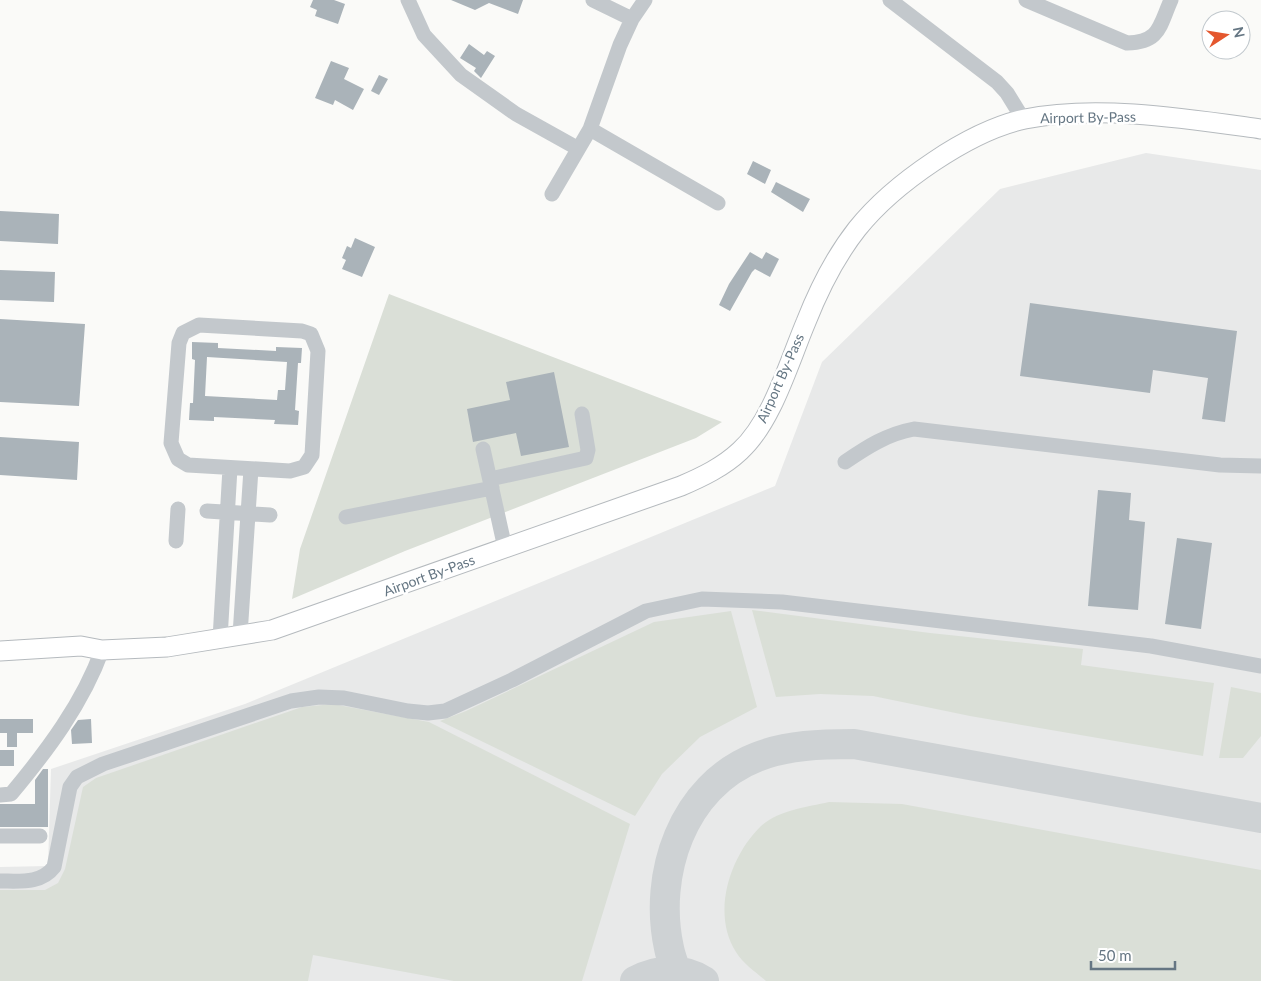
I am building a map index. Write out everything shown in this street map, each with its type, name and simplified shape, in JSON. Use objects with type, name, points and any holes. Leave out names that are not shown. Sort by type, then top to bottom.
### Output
[{"type":"main road","name":"Airport By-Pass","points":[[0,651],[81,646],[102,650],[167,647],[272,630],[703,477],[741,451],[756,432],[772,402],[812,306],[836,258],[859,227],[893,193],[943,157],[982,135],[1024,119],[1076,114],[1132,114],[1261,129]]},
{"type":"main road","name":"Airport By-Pass","points":[[0,663],[81,657],[102,650]]},
{"type":"street","points":[[408,0],[424,35],[461,76],[516,114],[577,148]]},
{"type":"street","points":[[593,0],[632,19]]},
{"type":"street","points":[[552,194],[577,148],[590,129],[607,75],[632,19],[645,0]]},
{"type":"street","points":[[890,0],[997,82],[1007,93],[1024,119]]},
{"type":"street","points":[[1026,0],[1127,43],[1144,42],[1155,34],[1171,0]]},
{"type":"street","points":[[590,129],[718,203]]},
{"type":"street","points":[[198,325],[307,332],[314,339],[318,351],[312,456],[304,467],[290,471],[251,469],[182,463],[173,448],[180,337],[188,329],[198,325]]},
{"type":"street","points":[[346,517],[491,484],[586,458],[588,450],[582,414]]},
{"type":"street","points":[[845,462],[876,441],[896,432],[914,429],[1220,465],[1261,466]]},
{"type":"street","points":[[483,449],[505,548]]},
{"type":"street","points":[[220,638],[230,468]]},
{"type":"street","points":[[240,635],[251,469]]},
{"type":"street","points":[[176,541],[178,509]]},
{"type":"street","points":[[207,511],[270,515]]},
{"type":"street","points":[[224,569],[244,571]]},
{"type":"street","points":[[0,881],[32,881],[47,875],[54,867],[70,787],[77,777],[103,764],[291,701],[319,697],[344,698],[408,711],[428,713],[445,711],[646,611],[702,599],[782,602],[1112,641],[1151,646],[1261,666]]},
{"type":"street","points":[[0,795],[12,794],[35,766],[81,697],[102,650]]},
{"type":"street","points":[[0,836],[40,836]]},
{"type":"shaded area","points":[[1146,153],[1261,170],[1261,981],[0,981],[0,867],[48,866],[51,769],[245,704],[775,486],[822,362],[1000,189]]},
{"type":"shaded area","points":[[389,294],[722,422],[696,438],[405,551],[292,599],[300,549]]},
{"type":"shaded area","points":[[752,610],[930,633],[1083,649],[1081,665],[1214,683],[1203,756],[970,716],[873,696],[820,694],[776,697]]},
{"type":"shaded area","points":[[731,611],[757,707],[700,737],[662,774],[635,816],[440,721],[466,711],[654,622]]},
{"type":"shaded area","points":[[1231,687],[1261,693],[1261,736],[1243,758],[1219,758]]},
{"type":"shaded area","points":[[333,704],[429,722],[630,824],[582,981],[454,981],[313,955],[308,981],[0,981],[0,890],[45,890],[58,883],[65,869],[83,787],[96,778],[302,707]]},
{"type":"shaded area","points":[[829,802],[902,804],[1261,870],[1261,981],[766,981],[742,960],[729,937],[725,920],[725,903],[733,869],[740,853],[750,838],[768,821],[794,810]]},
{"type":"building","points":[[313,0],[334,0],[345,4],[338,24],[315,16],[317,10],[310,7]]},
{"type":"building","points":[[451,0],[523,0],[518,14],[489,3],[475,10]]},
{"type":"building","points":[[469,44],[484,55],[487,51],[495,56],[481,78],[474,71],[476,68],[460,58]]},
{"type":"building","points":[[331,61],[349,68],[344,79],[364,89],[353,110],[335,100],[333,105],[315,98]]},
{"type":"building","points":[[379,75],[388,79],[379,95],[371,91]]},
{"type":"building","points":[[753,161],[771,170],[765,184],[747,174]]},
{"type":"building","points":[[776,182],[810,199],[803,212],[771,192]]},
{"type":"building","points":[[0,211],[59,214],[58,244],[0,241]]},
{"type":"building","points":[[355,238],[375,247],[362,277],[342,269],[346,260],[342,258],[347,246],[351,248]]},
{"type":"building","points":[[750,252],[762,259],[766,252],[779,259],[770,277],[755,269],[752,272],[730,311],[719,305],[729,284]]},
{"type":"building","points":[[0,270],[55,272],[54,302],[0,300]]},
{"type":"building","points":[[1030,303],[1237,331],[1225,422],[1202,419],[1208,378],[1153,370],[1150,393],[1020,376]]},
{"type":"building","points":[[0,319],[85,324],[79,406],[0,402]]},
{"type":"building","points":[[192,342],[218,343],[218,348],[276,351],[276,347],[302,348],[301,363],[298,363],[295,410],[299,411],[298,425],[274,424],[275,420],[214,417],[214,421],[189,420],[190,403],[193,403],[195,360],[192,359]],"holes":[[[207,357],[287,362],[285,390],[278,390],[277,400],[205,396]]]},
{"type":"building","points":[[554,372],[569,447],[521,456],[516,433],[473,442],[467,409],[510,400],[506,382]]},
{"type":"building","points":[[0,437],[79,442],[77,480],[0,475]]},
{"type":"building","points":[[1098,490],[1131,493],[1129,520],[1145,522],[1138,610],[1088,606]]},
{"type":"building","points":[[1177,538],[1212,543],[1201,629],[1165,624]]},
{"type":"building","points":[[0,719],[33,719],[33,733],[17,733],[17,747],[7,747],[7,733],[0,733]]},
{"type":"building","points":[[91,719],[92,743],[72,744],[71,730],[78,720]]},
{"type":"building","points":[[0,750],[14,750],[14,766],[0,766]]},
{"type":"building","points":[[43,769],[48,769],[48,827],[0,827],[0,804],[35,804],[35,780]]},
{"type":"taxiway","points":[[680,981],[670,952],[665,920],[665,891],[670,863],[679,836],[692,811],[709,789],[731,771],[768,753],[805,746],[854,744],[1261,818]]},
{"type":"taxiway","points":[[635,981],[652,974],[670,971],[687,973],[704,981]]}]
